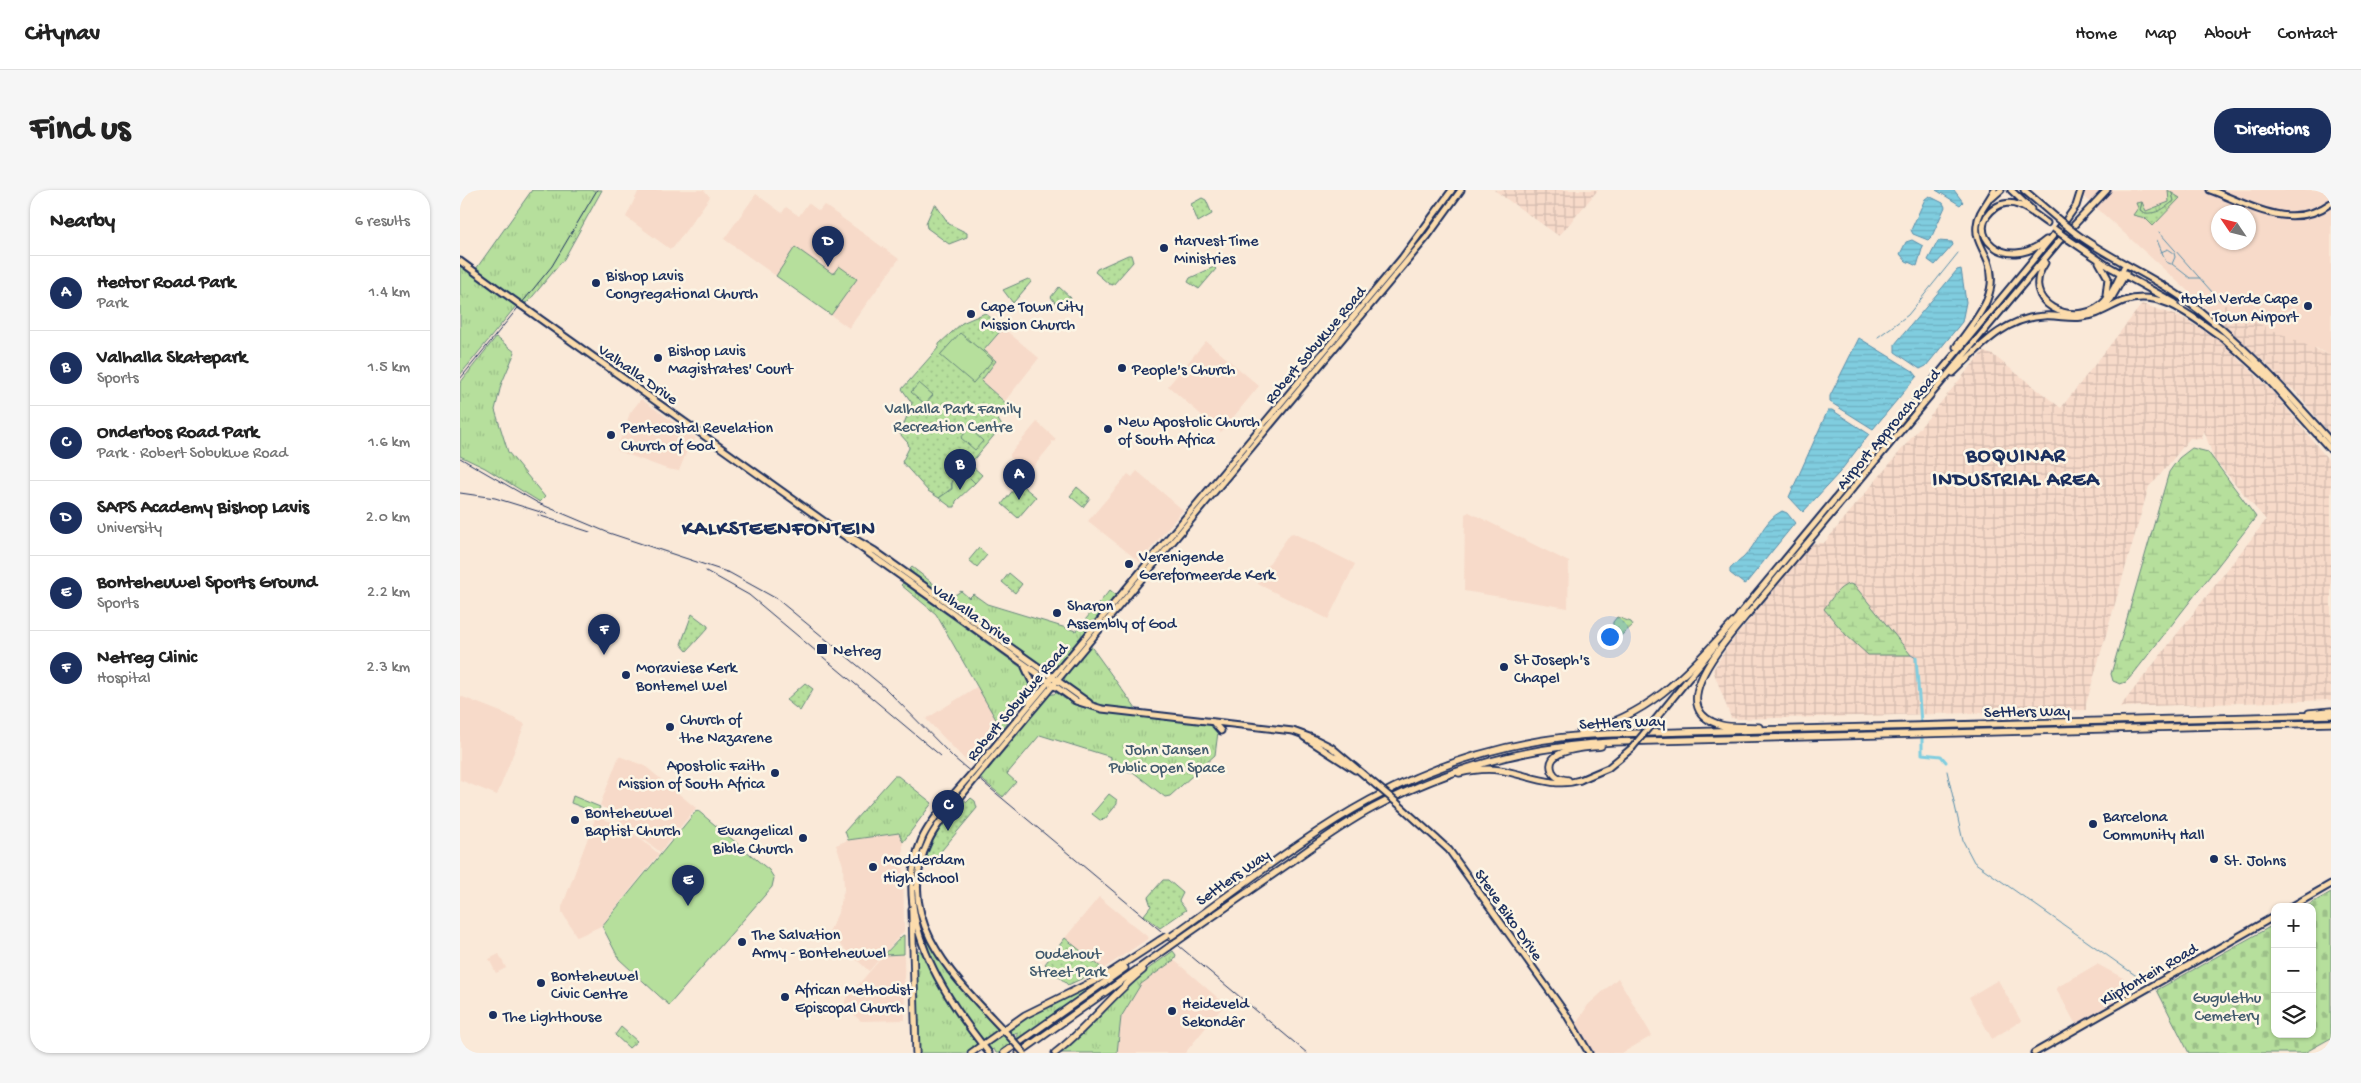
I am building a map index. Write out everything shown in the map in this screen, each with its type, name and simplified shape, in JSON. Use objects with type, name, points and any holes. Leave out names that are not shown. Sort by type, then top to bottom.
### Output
[{"type":"highway","points":[[1748,613],[1700,679],[1696,700],[1698,707],[1707,718],[1726,726],[1866,727]]},
{"type":"highway","points":[[1543,740],[1609,724],[1654,701],[1686,674],[1741,614]]},
{"type":"highway","points":[[2291,717],[2296,714],[2331,711]]},
{"type":"highway","name":"Settlers Way","points":[[1004,1053],[1330,824],[1380,794],[1457,762],[1492,751],[1543,740],[1606,734],[2331,715]]},
{"type":"highway","name":"Settlers Way","points":[[1019,1053],[1336,830],[1398,795],[1446,774],[1506,756],[1572,745],[1631,745],[2331,725]]},
{"type":"highway","points":[[1580,780],[1563,779],[1555,775],[1551,765],[1555,756],[1568,750],[1631,745]]},
{"type":"highway","points":[[1398,795],[1457,773],[1477,770],[1497,770],[1555,783],[1580,780]]},
{"type":"highway","points":[[912,910],[916,1053]]},
{"type":"highway","points":[[971,1053],[1032,1010],[1108,974],[1161,941]]},
{"type":"highway","points":[[1054,1053],[1075,1037],[1105,1004],[1168,948]]},
{"type":"main road","name":"Robert Sobukwe Road","points":[[1024,1053],[937,952],[926,933],[919,906],[918,881],[924,850],[935,830],[1027,708],[1053,682],[1387,276],[1441,208],[1452,190]]},
{"type":"main road","name":"Robert Sobukwe Road","points":[[989,1053],[953,1001],[936,971],[919,933],[912,910],[912,871],[919,847],[929,826],[953,795],[982,766],[1427,237],[1461,190]]},
{"type":"main road","points":[[1936,376],[1985,306],[1990,295],[1992,283],[1990,267],[1976,232],[1978,218],[1994,190]]},
{"type":"main road","points":[[1986,204],[2001,190]]},
{"type":"main road","points":[[2011,190],[2054,231],[2181,307],[2223,338],[2264,374],[2331,450]]},
{"type":"main road","points":[[2024,190],[2074,232],[2127,266],[2181,297],[2247,351],[2275,379],[2331,442]]},
{"type":"main road","name":"Airport Approach Road","points":[[1580,780],[1612,766],[1650,726],[2054,231],[2066,220],[2076,204],[2081,190]]},
{"type":"main road","points":[[2210,190],[2290,217],[2312,214],[2331,202]]},
{"type":"main road","name":"Airport Approach Road","points":[[1690,677],[1748,613],[2060,240],[2104,192]]},
{"type":"main road","points":[[2047,224],[2020,205],[2006,203],[1990,213],[1985,222],[1985,232],[1988,242],[1995,248],[2013,254],[2031,250],[2054,231]]},
{"type":"main road","points":[[2060,240],[2039,272],[2037,282],[2038,292],[2042,300],[2052,308],[2067,312],[2082,312],[2094,309],[2102,304],[2123,274]]},
{"type":"main road","points":[[2082,312],[2099,304],[2106,296],[2108,286],[2104,268],[2088,253]]},
{"type":"main road","name":"Valhalla Drive","points":[[460,261],[1021,662],[1086,702],[1110,709],[1287,731],[1313,742],[1371,781],[1396,802]]},
{"type":"main road","points":[[2090,315],[2109,302],[2127,266]]},
{"type":"main road","points":[[1909,422],[1974,352],[2007,326],[2037,316],[2080,318],[2132,299],[2155,299],[2175,306],[2223,338]]},
{"type":"main road","name":"Valhalla Drive","points":[[828,524],[875,551],[1053,682]]},
{"type":"main road","points":[[1021,662],[1029,672],[1033,682],[1032,695],[1027,708]]},
{"type":"main road","points":[[1213,722],[1221,731]]},
{"type":"main road","name":"Steve Biko Drive","points":[[1396,802],[1449,850],[1556,1000],[1589,1053]]},
{"type":"main road","points":[[2298,903],[2331,884]]},
{"type":"main road","name":"Klipfontein Road","points":[[2034,1053],[2271,918]]},
{"type":"shaded area","points":[[639,190],[704,190],[710,197],[673,248],[670,249],[626,217]]},
{"type":"shaded area","points":[[1494,190],[1598,190],[1559,236]]},
{"type":"shaded area","points":[[2077,190],[2331,190],[2331,356],[2316,348],[2288,387],[2259,356]]},
{"type":"shaded area","points":[[756,194],[782,213],[786,207],[799,216],[808,203],[819,211],[824,205],[899,259],[849,328],[724,239]]},
{"type":"shaded area","points":[[2142,304],[2183,318],[2219,340],[2273,392],[2331,463],[2331,700],[2120,707],[2266,520],[2214,459],[2204,431],[2202,439],[2190,438],[2149,486],[2086,704],[2086,710],[1731,718],[1713,670],[1728,646],[1812,543],[1824,543],[1981,354],[1984,352],[1993,355],[2061,408]]},
{"type":"shaded area","points":[[2225,305],[2252,321],[2331,356],[2331,435],[2293,389],[2288,387],[2271,368],[2214,316]]},
{"type":"shaded area","points":[[1003,328],[1039,358],[1005,401],[981,381],[996,361],[984,351]]},
{"type":"shaded area","points":[[1206,341],[1259,386],[1221,432],[1168,386]]},
{"type":"shaded area","points":[[641,399],[696,438],[687,451],[679,471],[667,469],[618,451],[617,448],[630,413]]},
{"type":"shaded area","points":[[1037,422],[1056,439],[1054,442],[1052,441],[1052,444],[1029,472],[1010,457],[1010,454]]},
{"type":"shaded area","points":[[1137,471],[1183,510],[1140,562],[1088,521],[1128,474],[1132,477]]},
{"type":"shaded area","points":[[1469,512],[1569,562],[1568,608],[1464,591],[1465,514]]},
{"type":"shaded area","points":[[1293,533],[1355,564],[1328,619],[1258,584],[1258,579],[1290,534]]},
{"type":"shaded area","points":[[978,686],[1000,726],[968,763],[926,719]]},
{"type":"shaded area","points":[[460,696],[506,714],[525,724],[497,795],[460,780]]},
{"type":"shaded area","points":[[619,756],[645,766],[696,808],[660,852],[600,805]]},
{"type":"shaded area","points":[[596,816],[627,828],[659,854],[601,926],[577,937],[562,912],[562,907]]},
{"type":"shaded area","points":[[900,833],[903,842],[904,931],[869,971],[828,934],[838,913],[844,890],[843,865],[836,845],[848,840]]},
{"type":"shaded area","points":[[1099,897],[1149,938],[1103,969],[1065,938]]},
{"type":"shaded area","points":[[499,954],[506,968],[496,973],[489,959]]},
{"type":"shaded area","points":[[904,954],[905,1020],[861,1021],[845,1007],[845,1000],[884,955]]},
{"type":"shaded area","name":"Heideveld Sekondêr","points":[[1174,960],[1225,1004],[1185,1053],[1117,1053],[1121,1017],[1141,984]]},
{"type":"shaded area","points":[[2097,964],[2123,978],[2133,994],[2079,1024],[2075,1023],[2056,988]]},
{"type":"shaded area","points":[[1618,978],[1651,1034],[1650,1037],[1622,1053],[1592,1053],[1576,1024],[1588,1005]]},
{"type":"shaded area","points":[[1998,980],[2021,1021],[1992,1039],[1969,997]]},
{"type":"green space","points":[[532,190],[602,190],[564,259],[528,302],[524,303],[476,269]]},
{"type":"green space","points":[[2168,190],[2172,193],[2174,201],[2167,207],[2154,214],[2145,213],[2140,210],[2142,202],[2146,211],[2169,202]]},
{"type":"green space","points":[[2172,193],[2180,198],[2153,226],[2145,218],[2133,215],[2138,208],[2136,203],[2142,202],[2140,210],[2144,213],[2153,213],[2163,209],[2174,201]]},
{"type":"green space","points":[[1202,198],[1206,200],[1212,214],[1198,222],[1191,204]]},
{"type":"green space","points":[[934,205],[936,205],[949,224],[967,233],[967,237],[949,244],[927,228],[926,223]]},
{"type":"green space","points":[[795,247],[833,274],[839,266],[857,279],[831,315],[776,276]]},
{"type":"green space","points":[[1131,255],[1133,262],[1113,285],[1109,284],[1095,272],[1097,269]]},
{"type":"green space","points":[[460,265],[516,306],[460,375]]},
{"type":"green space","points":[[1214,267],[1216,269],[1199,289],[1188,282],[1190,278]]},
{"type":"green space","points":[[1028,279],[1031,282],[1013,303],[1003,290]]},
{"type":"green space","points":[[1059,287],[1071,298],[1065,308],[1060,304],[1057,305],[1051,297]]},
{"type":"green space","name":"Valhalla Park Family Recreation Centre","points":[[985,313],[1003,328],[984,350],[996,361],[981,381],[1008,405],[997,418],[1002,426],[970,464],[982,475],[975,483],[966,474],[957,474],[951,482],[952,488],[939,498],[928,491],[902,462],[909,448],[908,443],[900,434],[912,403],[902,389],[939,347],[939,344],[962,323]]},
{"type":"green space","points":[[960,333],[993,360],[973,383],[940,355]]},
{"type":"green space","points":[[496,337],[515,352],[501,385],[495,410],[508,452],[545,497],[540,502],[485,468],[460,456],[460,383]]},
{"type":"green space","points":[[919,383],[933,395],[925,404],[911,392]]},
{"type":"green space","points":[[969,428],[983,441],[975,450],[961,438]]},
{"type":"green space","points":[[2192,448],[2208,452],[2256,517],[2134,673],[2126,682],[2120,684],[2113,681],[2111,674],[2169,472],[2179,458]]},
{"type":"green space","points":[[966,474],[975,483],[956,501],[955,507],[951,507],[939,498],[952,489],[955,477]]},
{"type":"green space","points":[[1019,483],[1036,497],[1018,518],[1002,504]]},
{"type":"green space","points":[[1077,487],[1090,498],[1083,507],[1070,496]]},
{"type":"green space","points":[[979,548],[987,555],[977,567],[969,560]]},
{"type":"green space","points":[[912,567],[944,592],[955,595],[961,591],[969,598],[973,594],[987,604],[1076,631],[1110,590],[1116,595],[1056,667],[1049,670],[912,574],[910,569]]},
{"type":"green space","points":[[1009,573],[1022,584],[1015,593],[1002,582]]},
{"type":"green space","points":[[903,583],[1023,669],[1030,682],[1029,694],[1002,730],[936,614],[901,585]]},
{"type":"green space","points":[[1850,584],[1855,586],[1911,655],[1868,655],[1846,635],[1824,609],[1838,590]]},
{"type":"green space","points":[[692,614],[708,626],[708,628],[687,651],[681,644]]},
{"type":"green space","points":[[1617,617],[1631,622],[1633,625],[1615,641],[1612,638],[1613,622]]},
{"type":"green space","points":[[1090,645],[1136,709],[1135,711],[1097,704],[1064,684],[1065,676]]},
{"type":"green space","points":[[805,683],[813,689],[800,711],[786,700]]},
{"type":"green space","name":"John Jansen Public Open Space","points":[[1057,693],[1072,704],[1088,709],[1213,725],[1218,732],[1215,755],[1170,796],[1165,797],[1133,772],[1110,770],[1111,757],[1040,735],[1007,774],[1016,782],[1003,797],[980,778],[1049,695]]},
{"type":"green space","points":[[894,776],[898,776],[932,803],[903,842],[899,833],[848,840],[845,831]]},
{"type":"green space","points":[[1109,794],[1117,800],[1117,804],[1105,819],[1100,820],[1092,814]]},
{"type":"green space","points":[[573,796],[600,807],[597,813],[571,803]]},
{"type":"green space","points":[[971,798],[975,801],[977,808],[932,862],[926,860],[936,835],[946,820],[963,799],[967,802]]},
{"type":"green space","points":[[697,810],[769,870],[774,878],[772,887],[669,1005],[619,959],[602,926]]},
{"type":"green space","points":[[1163,880],[1168,880],[1183,893],[1179,901],[1186,910],[1160,928],[1144,915],[1151,906],[1148,897]]},
{"type":"green space","name":"Gugulethu Cemetery","points":[[2331,892],[2331,1038],[2304,1053],[2189,1053],[2157,990],[2271,926],[2271,1038],[2316,1038],[2316,903],[2312,903]]},
{"type":"green space","points":[[918,910],[931,944],[940,959],[962,988],[998,1029],[983,1041],[960,1013],[941,980],[920,928],[915,911]]},
{"type":"green space","points":[[904,935],[904,954],[884,955],[902,936]]},
{"type":"green space","name":"Oudehout Street Park","points":[[1065,938],[1103,969],[1068,985],[1045,964]]},
{"type":"green space","points":[[918,950],[925,955],[954,1009],[978,1044],[966,1053],[918,1053],[916,958]]},
{"type":"green space","points":[[1173,951],[1176,955],[1174,960],[1141,984],[1121,1017],[1117,1053],[1057,1053],[1144,972]]},
{"type":"green space","points":[[1094,985],[1017,1040],[1017,1033],[1013,1035],[1007,1029],[1037,1010]]},
{"type":"green space","points":[[621,1027],[637,1041],[629,1048],[615,1035]]},
{"type":"green space","points":[[1002,1034],[1012,1044],[999,1053],[996,1053],[994,1049],[990,1051],[989,1042]]},
{"type":"water","points":[[1936,190],[1954,190],[1963,202],[1960,205]]},
{"type":"water","points":[[1929,196],[1943,203],[1945,207],[1932,236],[1928,240],[1913,234],[1911,230],[1925,199]]},
{"type":"water","points":[[1912,240],[1923,246],[1917,266],[1906,261],[1900,254],[1906,242]]},
{"type":"water","points":[[1938,241],[1952,242],[1953,245],[1935,265],[1928,260]]},
{"type":"water","points":[[1961,269],[1966,302],[1962,322],[1926,366],[1920,369],[1895,352],[1895,344],[1957,270]]},
{"type":"water","points":[[1859,338],[1913,371],[1917,376],[1873,429],[1830,402],[1830,396]]},
{"type":"water","points":[[1828,410],[1832,410],[1869,434],[1839,473],[1803,512],[1789,497]]},
{"type":"water","points":[[1782,511],[1787,513],[1795,523],[1744,584],[1730,573],[1730,569],[1748,552],[1775,515]]},
{"type":"waterway","points":[[2159,232],[2220,301]]},
{"type":"waterway","points":[[2157,240],[2166,262],[2171,264]]},
{"type":"waterway","points":[[2161,252],[2168,249],[2174,253],[2175,257],[2172,264],[2190,278],[2200,278]]},
{"type":"waterway","points":[[1878,337],[1908,315],[1958,253]]},
{"type":"waterway","points":[[1911,655],[1916,658]]},
{"type":"waterway","points":[[1916,658],[1921,723]]},
{"type":"waterway","points":[[1922,737],[1922,754],[1941,756],[1946,762]]},
{"type":"waterway","points":[[1947,771],[1963,841],[1974,862],[2145,982]]},
{"type":"railway","points":[[460,379],[552,266],[597,190]]},
{"type":"railway","points":[[460,458],[538,503],[609,533],[730,573],[777,599],[885,688],[954,758],[1307,1053]]},
{"type":"railway","points":[[460,493],[495,498],[547,514]]},
{"type":"railway","points":[[538,515],[590,532]]},
{"type":"railway","points":[[706,571],[749,595],[941,756]]},
{"type":"place","name":"Harvest Time Ministries","points":[[1164,248]]},
{"type":"place","name":"SAPS Academy Bishop Lavis","points":[[828,267]]},
{"type":"place","name":"Bishop Lavis Congregational Church","points":[[596,283]]},
{"type":"place","name":"Hotel Verde Cape Town Airport","points":[[2308,306]]},
{"type":"place","name":"Cape Town City Mission Church","points":[[971,314]]},
{"type":"place","name":"Bishop Lavis Magistrates' Court","points":[[658,358]]},
{"type":"place","name":"People's Church","points":[[1122,368]]},
{"type":"place","name":"New Apostolic Church of South Africa","points":[[1108,429]]},
{"type":"place","name":"Pentecostal Revelation Church of God","points":[[611,435]]},
{"type":"place","name":"Valhalla Skatepark","points":[[960,490]]},
{"type":"place","name":"Hector Road Park","points":[[1019,500]]},
{"type":"place","name":"Verenigende Gereformeerde Kerk","points":[[1129,564]]},
{"type":"place","name":"Sharon Assembly of God","points":[[1057,613]]},
{"type":"place","name":"Netreg","points":[[822,649]]},
{"type":"place","name":"Netreg Clinic","points":[[604,655]]},
{"type":"place","name":"St Joseph's Chapel","points":[[1504,667]]},
{"type":"place","name":"Moraviese Kerk Bontemel Wel","points":[[626,675]]},
{"type":"place","name":"Church of the Nazarene","points":[[670,727]]},
{"type":"place","name":"Apostolic Faith Mission of South Africa","points":[[775,773]]},
{"type":"place","name":"Bonteheuwel Baptist Church","points":[[575,820]]},
{"type":"place","name":"Barcelona Community Hall","points":[[2093,824]]},
{"type":"place","name":"Onderbos Road Park","points":[[948,831]]},
{"type":"place","name":"Evangelical Bible Church","points":[[803,838]]},
{"type":"place","name":"St. Johns","points":[[2214,859]]},
{"type":"place","name":"Modderdam High School","points":[[873,867]]},
{"type":"place","name":"Bonteheuwel Sports Ground","points":[[688,906]]},
{"type":"place","name":"The Salvation Army - Bonteheuwel","points":[[742,942]]},
{"type":"place","name":"Bonteheuwel Civic Centre","points":[[541,983]]},
{"type":"place","name":"African Methodist Episcopal Church","points":[[785,997]]},
{"type":"place","name":"Heideveld Sekondêr","points":[[1172,1011]]},
{"type":"place","name":"The Lighthouse","points":[[493,1015]]},
{"type":"district","name":"BOQUINAR INDUSTRIAL AREA","points":[[2016,466]]},
{"type":"district","name":"KALKSTEENFONTEIN","points":[[779,527]]}]
